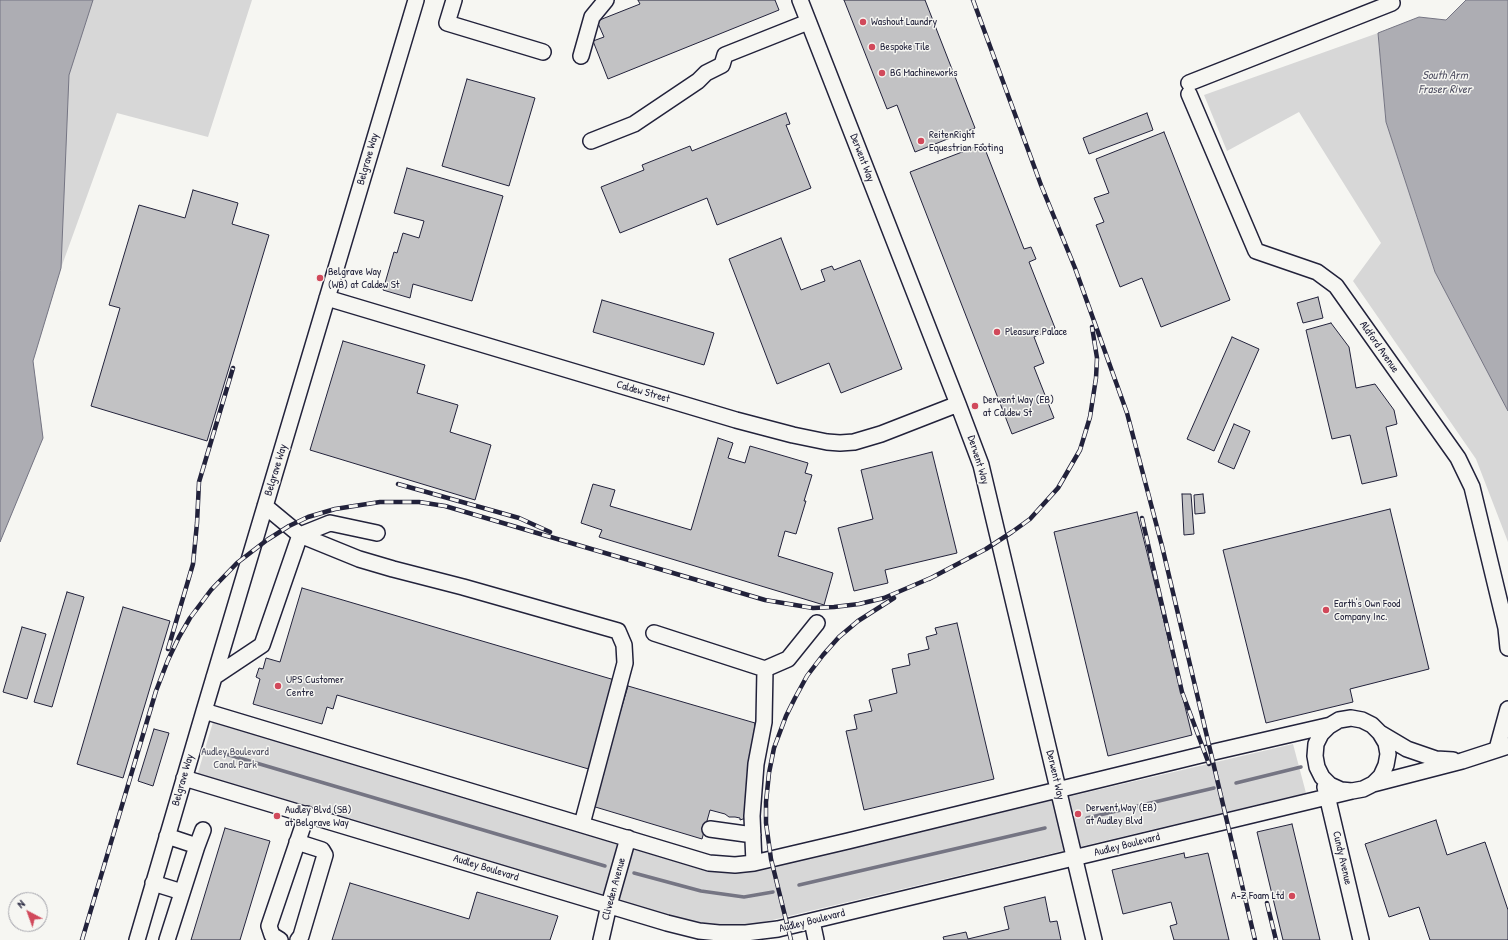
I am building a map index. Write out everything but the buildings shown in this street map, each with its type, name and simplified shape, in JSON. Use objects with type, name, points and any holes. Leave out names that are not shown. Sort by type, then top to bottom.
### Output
[{"type":"street","name":"Belgrave Way","points":[[137,940],[416,0]]},
{"type":"street","points":[[454,0],[447,23],[543,52]]},
{"type":"street","points":[[581,56],[592,17],[606,0]]},
{"type":"street","name":"Derwent Way","points":[[800,0],[981,465],[1094,940]]},
{"type":"street","name":"Aldford Avenue","points":[[1392,3],[1189,88],[1256,251],[1317,272],[1336,286],[1458,458],[1472,486],[1506,628],[1508,648]]},
{"type":"street","points":[[591,141],[634,124],[698,81],[706,73],[722,65],[726,55],[808,22]]},
{"type":"street","name":"Caldew Street","points":[[327,298],[736,420],[827,442],[854,442],[882,434],[958,404]]},
{"type":"street","points":[[265,506],[300,536],[372,563],[424,576],[618,631],[624,645],[625,663],[582,824]]},
{"type":"street","points":[[214,677],[262,645],[300,536],[330,523],[377,533]]},
{"type":"street","points":[[654,633],[765,669],[788,660],[817,623]]},
{"type":"street","points":[[754,863],[752,816],[756,764],[764,722],[765,669]]},
{"type":"street","points":[[1462,761],[1436,759],[1406,749],[1380,733],[1372,725],[1362,720],[1351,718],[1340,720],[1331,725],[1321,734],[1316,744],[1315,756],[1317,767],[1322,777],[1330,785],[1341,790],[1352,791],[1363,789],[1373,784],[1462,761],[1503,747],[1508,709]]},
{"type":"street","points":[[204,711],[709,863],[735,865],[754,863],[1331,725]]},
{"type":"street","points":[[1373,784],[1381,776],[1386,765],[1388,754],[1386,743],[1380,733]]},
{"type":"street","name":"Cundy Avenue","points":[[1322,777],[1361,940]]},
{"type":"street","name":"Audley Boulevard","points":[[184,778],[668,923],[699,931],[779,935],[812,921],[1352,791]]},
{"type":"street","points":[[280,940],[272,935],[269,926],[307,814]]},
{"type":"street","points":[[710,829],[753,835]]},
{"type":"street","points":[[167,940],[203,830]]},
{"type":"street","points":[[167,836],[197,846]]},
{"type":"street","name":"Cliveden Avenue","points":[[601,940],[609,905],[628,838]]},
{"type":"street","points":[[297,842],[322,850],[325,855],[301,936],[298,940]]},
{"type":"street","points":[[154,883],[182,892]]},
{"type":"street","points":[[812,921],[816,940]]},
{"type":"green space","points":[[0,0],[252,0],[208,137],[117,113],[61,268],[33,360],[43,438],[0,542]]},
{"type":"green space","points":[[1378,33],[1386,122],[1435,272],[1508,411],[1508,542],[1476,459],[1353,281],[1381,243],[1299,112],[1227,151],[1204,95]]},
{"type":"green space","name":"Audley Boulevard Canal Park","points":[[213,722],[709,872],[748,872],[1293,744],[1306,793],[747,926],[707,924],[662,914],[197,776]]},
{"type":"water","points":[[0,0],[93,0],[69,75],[61,268],[33,361],[43,438],[0,542]]},
{"type":"water","name":"South Arm Fraser River","points":[[1466,0],[1508,0],[1508,411],[1435,272],[1386,122],[1378,33],[1419,17],[1446,20]]},
{"type":"waterway","points":[[219,752],[605,866]]},
{"type":"waterway","points":[[1236,783],[1301,767]]},
{"type":"waterway","points":[[1087,818],[1214,788]]},
{"type":"waterway","points":[[799,885],[1045,828]]},
{"type":"waterway","points":[[634,873],[701,891],[744,897],[773,892]]},
{"type":"railway","points":[[973,0],[1041,185],[1075,268],[1127,413],[1162,546],[1255,940]]},
{"type":"railway","points":[[929,579],[986,549],[1012,532],[1030,519],[1058,488],[1080,450],[1090,417],[1096,378],[1097,358],[1092,327]]},
{"type":"railway","points":[[168,649],[193,564],[199,482],[233,368]]},
{"type":"railway","points":[[398,484],[519,518],[550,532]]},
{"type":"railway","points":[[82,940],[156,691],[179,637],[190,618],[211,590],[237,563],[267,540],[289,526],[308,517],[335,509],[380,502],[419,502],[445,506],[765,600],[813,608],[859,604],[884,598],[933,577]]},
{"type":"railway","points":[[1142,518],[1182,692],[1209,764]]},
{"type":"railway","points":[[791,940],[771,859],[766,823],[766,802],[769,773],[774,748],[786,716],[795,698],[807,676],[823,655],[839,637],[858,621],[894,598]]},
{"type":"railway","points":[[1267,903],[1276,940]]},
{"type":"place","name":"Washout Laundry","points":[[863,22]]},
{"type":"place","name":"Bespoke Tile","points":[[872,47]]},
{"type":"place","name":"BG Machineworks","points":[[882,73]]},
{"type":"place","name":"ReitenRight Equestrian Footing","points":[[921,141]]},
{"type":"place","name":"Belgrave Way (WB) at Caldew St","points":[[320,278]]},
{"type":"place","name":"Pleasure Palace","points":[[997,332]]},
{"type":"place","name":"Derwent Way (EB) at Caldew St","points":[[975,406]]},
{"type":"place","name":"Earth's Own Food Company Inc.","points":[[1326,610]]},
{"type":"place","name":"UPS Customer Centre","points":[[278,686]]},
{"type":"place","name":"Derwent Way (EB) at Audley Blvd","points":[[1078,814]]},
{"type":"place","name":"Audley Blvd (SB) at Belgrave Way","points":[[277,816]]},
{"type":"place","name":"A-Z Foam Ltd","points":[[1292,896]]}]
